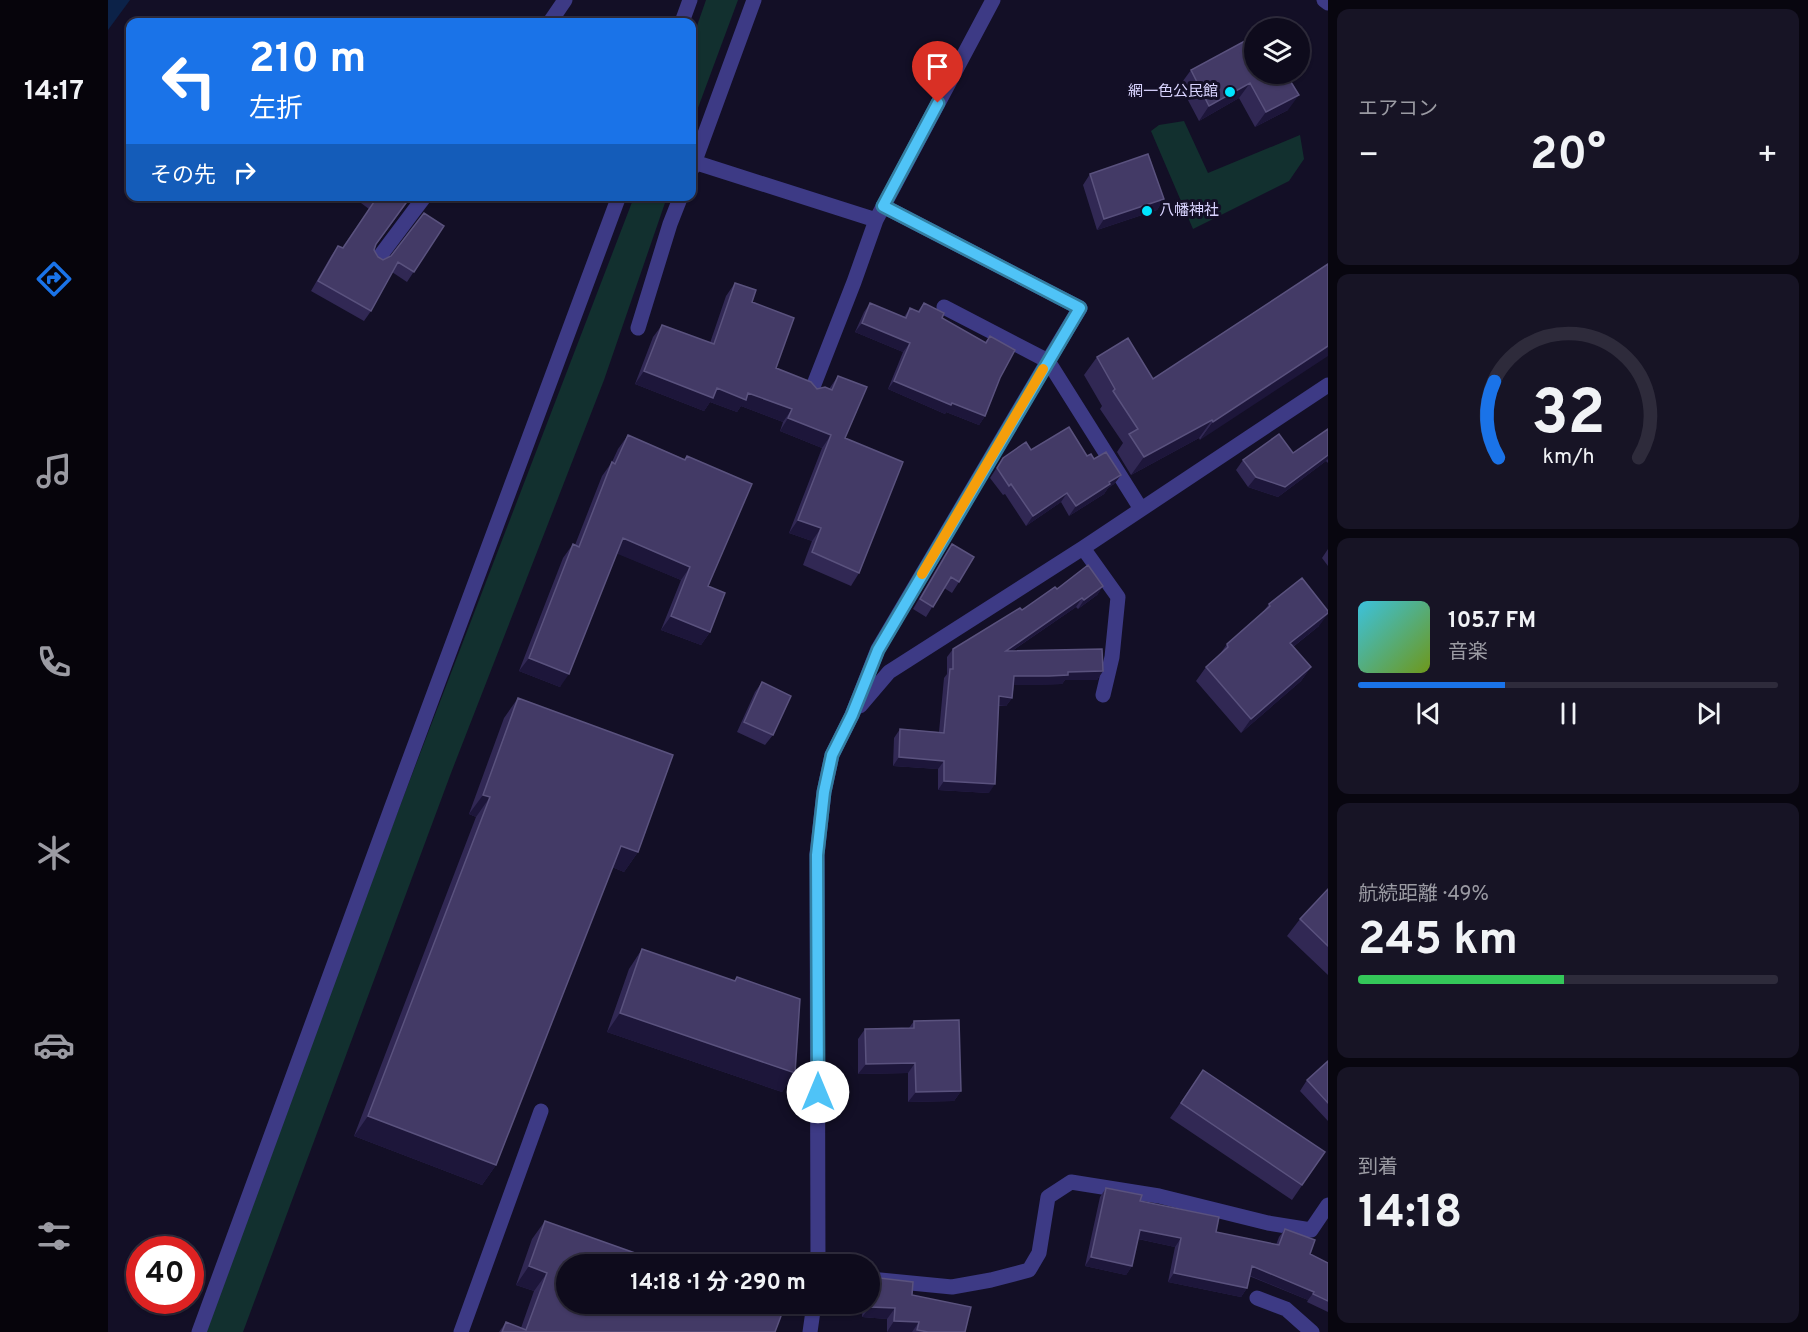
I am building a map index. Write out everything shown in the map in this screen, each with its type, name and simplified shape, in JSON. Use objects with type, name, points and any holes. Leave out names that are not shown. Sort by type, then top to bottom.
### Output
[{"type":"street","points":[[553,18],[565,0]]},
{"type":"street","points":[[683,18],[690,0]]},
{"type":"street","points":[[696,157],[754,0]]},
{"type":"street","points":[[811,392],[880,213],[993,0]]},
{"type":"street","points":[[1324,0],[1328,3]]},
{"type":"street","points":[[696,166],[880,213],[1080,308],[878,650],[852,715],[832,755],[824,792],[817,855],[818,1254]]},
{"type":"street","points":[[377,260],[421,201]]},
{"type":"street","points":[[198,1332],[617,201]]},
{"type":"street","points":[[638,328],[679,201]]},
{"type":"street","points":[[944,307],[1048,360],[1140,509]]},
{"type":"street","points":[[852,715],[889,672],[1083,548],[1328,384]]},
{"type":"street","points":[[1083,548],[1118,597],[1112,657],[1103,695]]},
{"type":"street","points":[[461,1332],[541,1111]]},
{"type":"street","points":[[880,1280],[952,1287],[991,1281],[1029,1270],[1039,1253],[1048,1197],[1071,1182],[1159,1196],[1268,1223],[1311,1230],[1328,1205]]},
{"type":"street","points":[[1257,1298],[1286,1309],[1312,1332]]},
{"type":"street","points":[[810,1332],[813,1314]]},
{"type":"green space","points":[[706,0],[738,0],[696,113],[696,29]]},
{"type":"green space","points":[[1184,121],[1208,173],[1300,135],[1304,159],[1289,181],[1193,229],[1151,131],[1159,125]]},
{"type":"green space","points":[[632,201],[666,201],[604,380],[451,773],[243,1332],[205,1332],[383,850]]},
{"type":"water","points":[[108,0],[130,0],[108,30]]},
{"type":"building","points":[[1244,41],[1244,84],[1248,84],[1209,106],[1191,70]]},
{"type":"building","points":[[1251,84],[1292,84],[1299,95],[1266,112]]},
{"type":"building","name":"八幡神社","points":[[1148,154],[1164,199],[1104,219],[1090,174]]},
{"type":"building","points":[[375,201],[407,201],[376,244],[374,250],[383,260],[391,256],[424,213],[444,226],[414,272],[398,262],[371,311],[318,281],[338,246],[343,248]]},
{"type":"building","points":[[1328,264],[1328,346],[1213,422],[1212,420],[1144,457],[1129,434],[1138,429],[1113,391],[1115,389],[1097,357],[1128,338],[1153,379]]},
{"type":"building","points":[[735,283],[756,290],[752,302],[794,318],[776,368],[811,382],[817,389],[825,387],[832,390],[838,376],[867,387],[845,438],[903,462],[859,573],[812,552],[821,528],[798,520],[831,435],[788,418],[792,409],[748,393],[746,400],[717,388],[713,398],[644,371],[662,325],[714,344]]},
{"type":"building","points":[[870,303],[906,318],[910,308],[919,312],[924,303],[944,313],[942,318],[986,343],[990,336],[1015,350],[1000,378],[985,416],[952,403],[951,405],[894,381],[910,343],[862,323]]},
{"type":"building","points":[[1069,427],[1087,456],[1091,454],[1094,459],[1106,452],[1121,475],[1076,506],[1067,493],[1033,516],[997,468],[1003,458],[1026,442],[1031,450]]},
{"type":"building","points":[[1328,429],[1328,455],[1285,487],[1256,477],[1243,460],[1279,434],[1293,453]]},
{"type":"building","points":[[628,435],[685,460],[687,456],[752,484],[708,586],[725,593],[710,632],[671,616],[690,567],[623,538],[569,674],[529,658],[573,544],[579,547],[612,462],[615,464]]},
{"type":"building","points":[[952,544],[974,557],[959,582],[951,577],[933,607],[920,599]]},
{"type":"building","points":[[1088,565],[1103,586],[1006,651],[1102,649],[1103,671],[1068,672],[1068,675],[1014,676],[1012,698],[999,696],[995,784],[944,781],[944,761],[899,757],[900,729],[944,733],[950,669],[953,669],[953,649],[1020,608],[1022,610],[1055,587],[1057,589]]},
{"type":"building","points":[[1302,578],[1328,611],[1290,643],[1311,667],[1251,719],[1206,667],[1228,647],[1227,644],[1270,606],[1269,604]]},
{"type":"building","points":[[762,682],[791,696],[773,735],[744,722]]},
{"type":"building","points":[[518,698],[673,755],[638,852],[621,846],[496,1165],[368,1116],[490,797],[483,795]]},
{"type":"building","points":[[1328,889],[1328,946],[1300,919]]},
{"type":"building","points":[[642,949],[735,981],[737,977],[800,999],[795,1073],[620,1013]]},
{"type":"building","points":[[959,1020],[961,1091],[916,1092],[915,1063],[866,1064],[865,1029],[914,1028],[914,1021]]},
{"type":"building","points":[[1328,1061],[1328,1103],[1307,1080]]},
{"type":"building","points":[[1203,1070],[1325,1152],[1302,1185],[1181,1103]]},
{"type":"building","points":[[1106,1188],[1142,1195],[1140,1201],[1219,1217],[1216,1232],[1279,1245],[1285,1229],[1315,1240],[1310,1254],[1328,1263],[1328,1301],[1313,1294],[1314,1292],[1252,1266],[1247,1288],[1174,1273],[1181,1238],[1140,1230],[1132,1266],[1091,1257]]},
{"type":"building","points":[[545,1221],[638,1254],[556,1254],[556,1314],[782,1314],[775,1332],[502,1332],[506,1322],[526,1330],[547,1273],[529,1266]]},
{"type":"building","points":[[880,1278],[913,1282],[912,1295],[971,1307],[965,1332],[917,1330],[919,1322],[894,1321],[895,1308],[880,1307]]},
{"type":"slow traffic","points":[[922,574],[1043,369]]},
{"type":"place","name":"網一色公民館","points":[[1230,92]]},
{"type":"place","name":"八幡神社","points":[[1147,211]]},
{"type":"route","points":[[818,1092],[817,855],[824,792],[832,755],[852,715],[878,650],[1080,308],[883,206],[938,103]]}]
